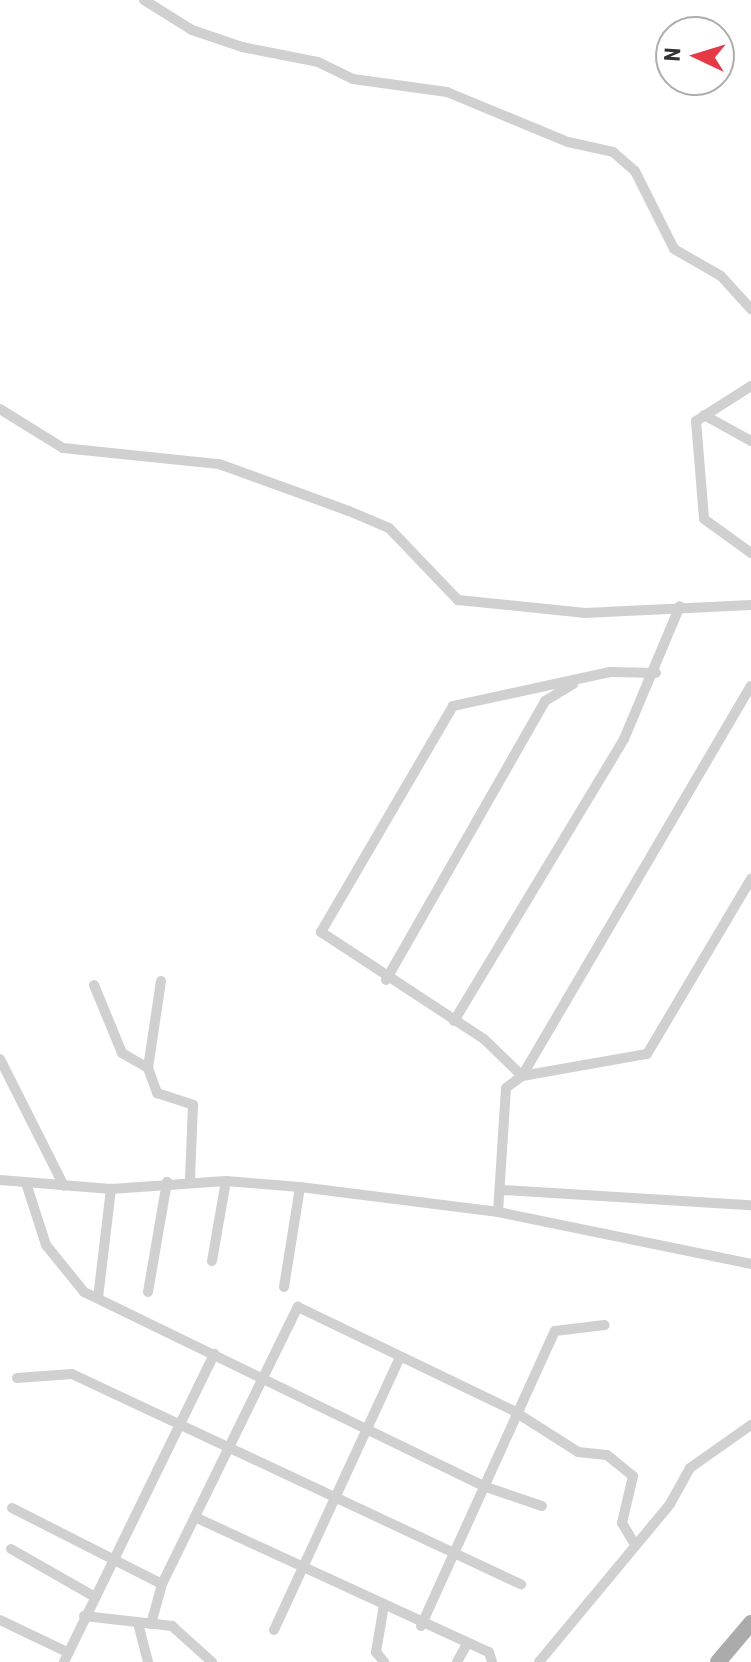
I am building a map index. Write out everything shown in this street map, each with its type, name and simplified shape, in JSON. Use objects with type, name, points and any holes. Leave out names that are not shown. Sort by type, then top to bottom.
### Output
[{"type":"main road","points":[[718,1662],[751,1623]]},
{"type":"street","points":[[144,0],[192,30],[242,47],[318,62],[353,79],[447,92],[613,152],[635,171],[674,249],[721,276],[751,309]]},
{"type":"street","points":[[751,386],[696,421],[704,519],[751,553]]},
{"type":"street","points":[[0,409],[63,448],[219,464],[362,516],[389,528],[458,600],[585,613],[680,606],[751,605]]},
{"type":"street","points":[[704,415],[751,441]]},
{"type":"street","points":[[454,1021],[656,673],[680,606]]},
{"type":"street","points":[[656,673],[581,679],[453,706],[321,932],[386,980],[454,1021],[522,1076],[647,1054],[751,879]]},
{"type":"street","points":[[386,980],[545,701],[581,679]]},
{"type":"street","points":[[498,1212],[503,1190],[500,1109],[506,1088],[522,1076],[751,686]]},
{"type":"street","points":[[161,981],[148,1068],[157,1093],[193,1105],[190,1181]]},
{"type":"street","points":[[94,985],[122,1053],[148,1068]]},
{"type":"street","points":[[0,1059],[64,1186]]},
{"type":"street","points":[[0,1180],[27,1186],[111,1189],[190,1181],[300,1187],[498,1212],[751,1264]]},
{"type":"street","points":[[212,1261],[226,1181]]},
{"type":"street","points":[[148,1292],[167,1182]]},
{"type":"street","points":[[27,1186],[46,1245],[98,1298],[368,1426],[486,1487],[542,1506]]},
{"type":"street","points":[[284,1287],[300,1187]]},
{"type":"street","points":[[98,1298],[111,1189]]},
{"type":"street","points":[[503,1190],[751,1205]]},
{"type":"street","points":[[151,1624],[162,1584],[298,1307],[518,1413],[578,1452],[607,1455],[633,1476],[622,1523],[633,1541]]},
{"type":"street","points":[[421,1626],[555,1331],[605,1325]]},
{"type":"street","points":[[0,1620],[67,1658],[84,1616],[214,1354]]},
{"type":"street","points":[[274,1630],[400,1357]]},
{"type":"street","points":[[17,1378],[72,1374],[455,1556],[521,1584]]},
{"type":"street","points":[[539,1662],[633,1541],[670,1504],[690,1468],[751,1425]]},
{"type":"street","points":[[12,1508],[162,1584]]},
{"type":"street","points":[[197,1518],[384,1605],[421,1626],[466,1646],[489,1652],[492,1662]]},
{"type":"street","points":[[11,1549],[95,1597]]},
{"type":"street","points":[[384,1605],[376,1652],[384,1662]]},
{"type":"street","points":[[84,1616],[172,1626],[212,1662]]},
{"type":"street","points":[[138,1623],[148,1662]]},
{"type":"street","points":[[457,1662],[466,1646]]}]
